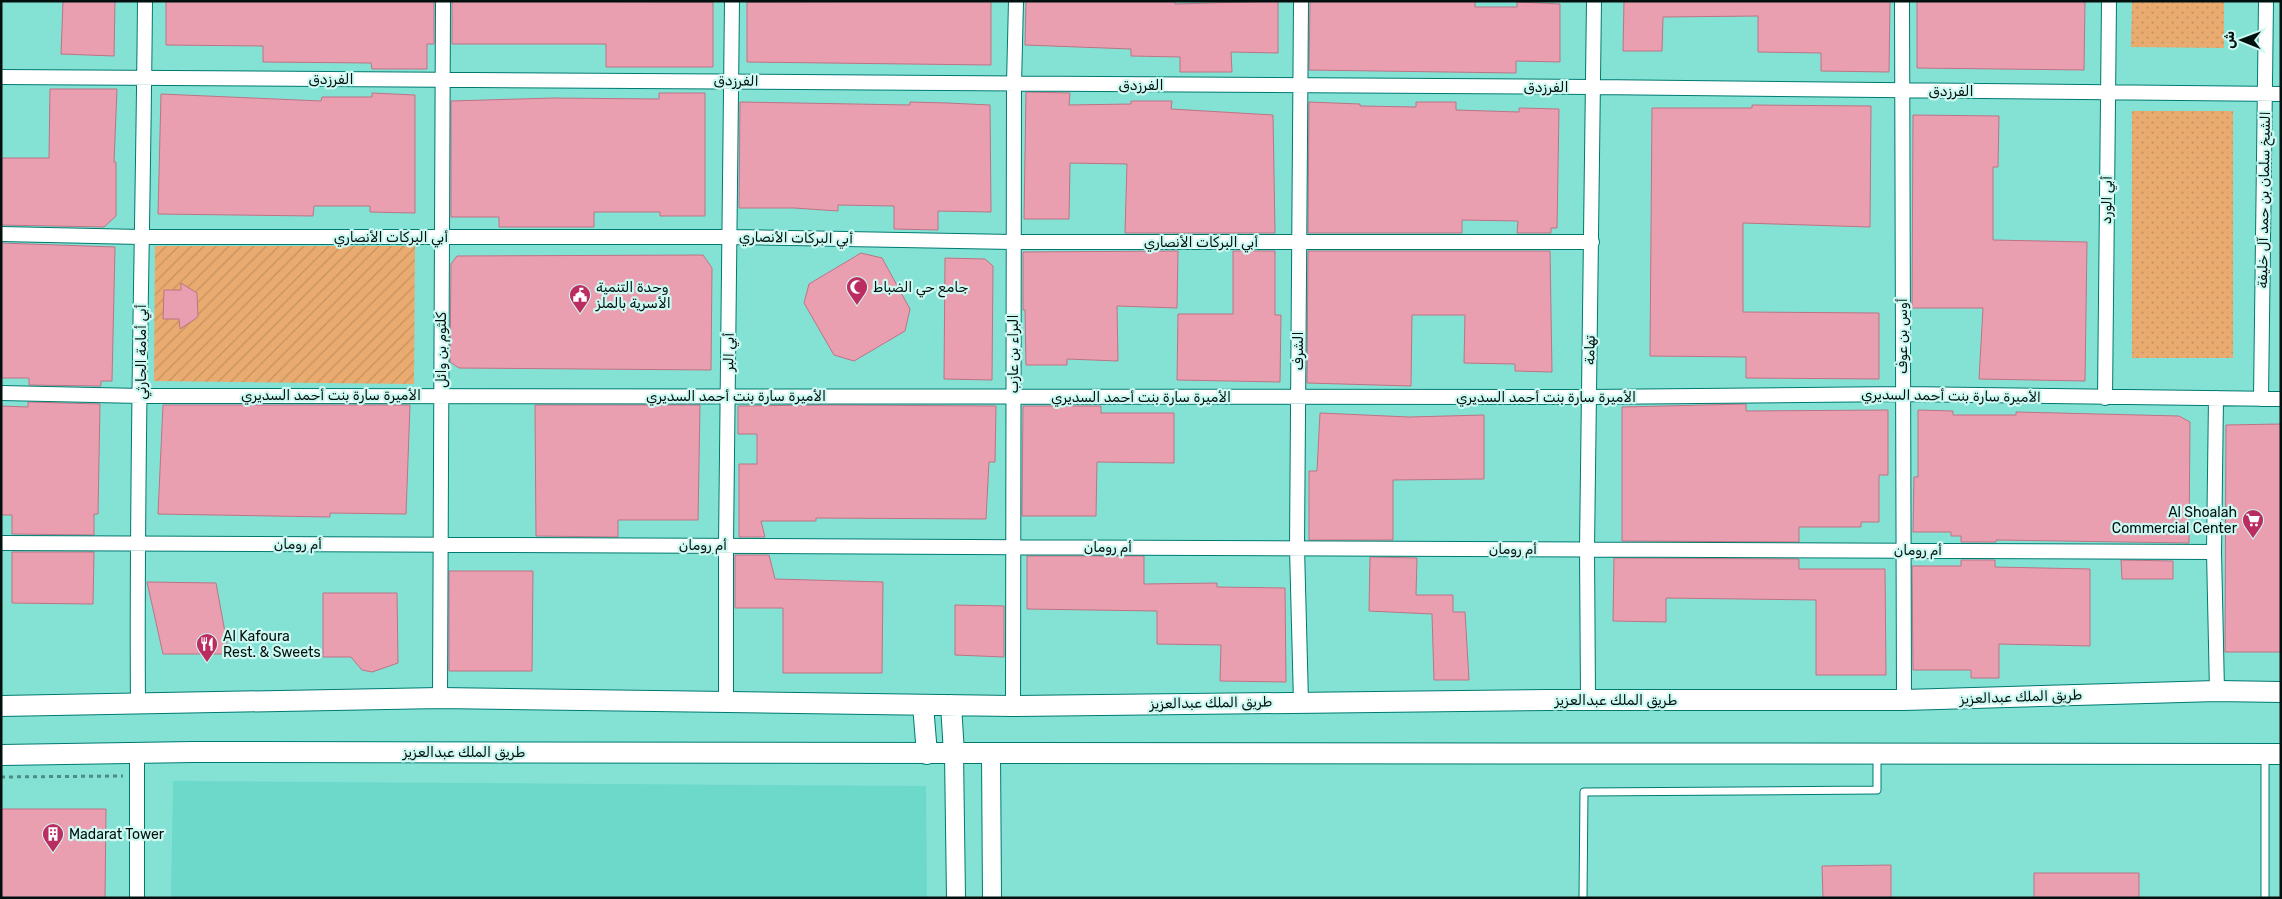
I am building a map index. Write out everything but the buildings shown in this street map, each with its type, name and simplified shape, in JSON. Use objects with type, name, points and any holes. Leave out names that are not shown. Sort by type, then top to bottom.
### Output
[{"type":"main road","name":"طريق الملك عبدالعزيز","points":[[1,706],[440,698],[1013,706],[1588,700],[1904,700],[2217,691],[2281,692]]},
{"type":"main road","points":[[923,705],[927,754]]},
{"type":"main road","points":[[951,705],[954,753]]},
{"type":"main road","name":"طريق الملك عبدالعزيز","points":[[1,754],[2273,754]]},
{"type":"street","name":"أبي أمامة الحارثي","points":[[138,703],[137,544],[141,396],[141,237],[145,1]]},
{"type":"street","name":"كلثوم بن وائل","points":[[440,698],[443,1]]},
{"type":"street","name":"أبي البر","points":[[726,703],[732,1]]},
{"type":"street","name":"البراء بن عازب","points":[[1013,706],[1012,397],[1016,1]]},
{"type":"street","name":"الشرف","points":[[1301,1],[1297,548],[1301,702]]},
{"type":"street","name":"تهامة","points":[[1588,700],[1587,549],[1594,1]]},
{"type":"street","name":"أوس بن عوف","points":[[1902,1],[1900,91],[1904,700]]},
{"type":"street","name":"أبي الورد","points":[[2105,398],[2109,1]]},
{"type":"street","name":"الشيخ سلمان بن حمد آل خليفة","points":[[2261,399],[2266,1]]},
{"type":"street","name":"الفرزدق","points":[[1,77],[1593,87],[2281,94]]},
{"type":"street","name":"أبي البركات الأنصاري","points":[[1,234],[141,237],[730,237],[1013,242],[1592,242]]},
{"type":"street","name":"الأميرة سارة بنت أحمد السديري","points":[[1,393],[141,396],[1012,397],[1589,397],[1903,394],[2281,399]]},
{"type":"street","points":[[2216,398],[2214,552],[2217,691]]},
{"type":"street","name":"أم رومان","points":[[1,543],[2214,552]]},
{"type":"street","points":[[954,753],[956,898]]},
{"type":"street","points":[[991,753],[992,898]]},
{"type":"street","points":[[137,754],[137,898]]},
{"type":"lane","points":[[1583,898],[1584,792],[1877,790],[1878,753]]},
{"type":"lane","points":[[2264,898],[2273,754]]},
{"type":"path","points":[[1,777],[137,776]]},
{"type":"shaded area","points":[[2132,1],[2224,1],[2224,48],[2131,47]]},
{"type":"shaded area","points":[[2132,111],[2233,111],[2233,358],[2132,358]]},
{"type":"shaded area","points":[[155,246],[415,246],[414,384],[154,381]]},
{"type":"shaded area","points":[[173,781],[926,786],[927,898],[171,898]]},
{"type":"place","name":"جامع حي الضباط","points":[[857,306]]},
{"type":"place","name":"وحدة التنمية الأسرية بالملز","points":[[580,314]]},
{"type":"place","name":"Al Shoalah Commercial Center","points":[[2253,539]]},
{"type":"place","name":"Al Kafoura Rest. & Sweets","points":[[207,663]]},
{"type":"place","name":"Madarat Tower","points":[[53,853]]}]
